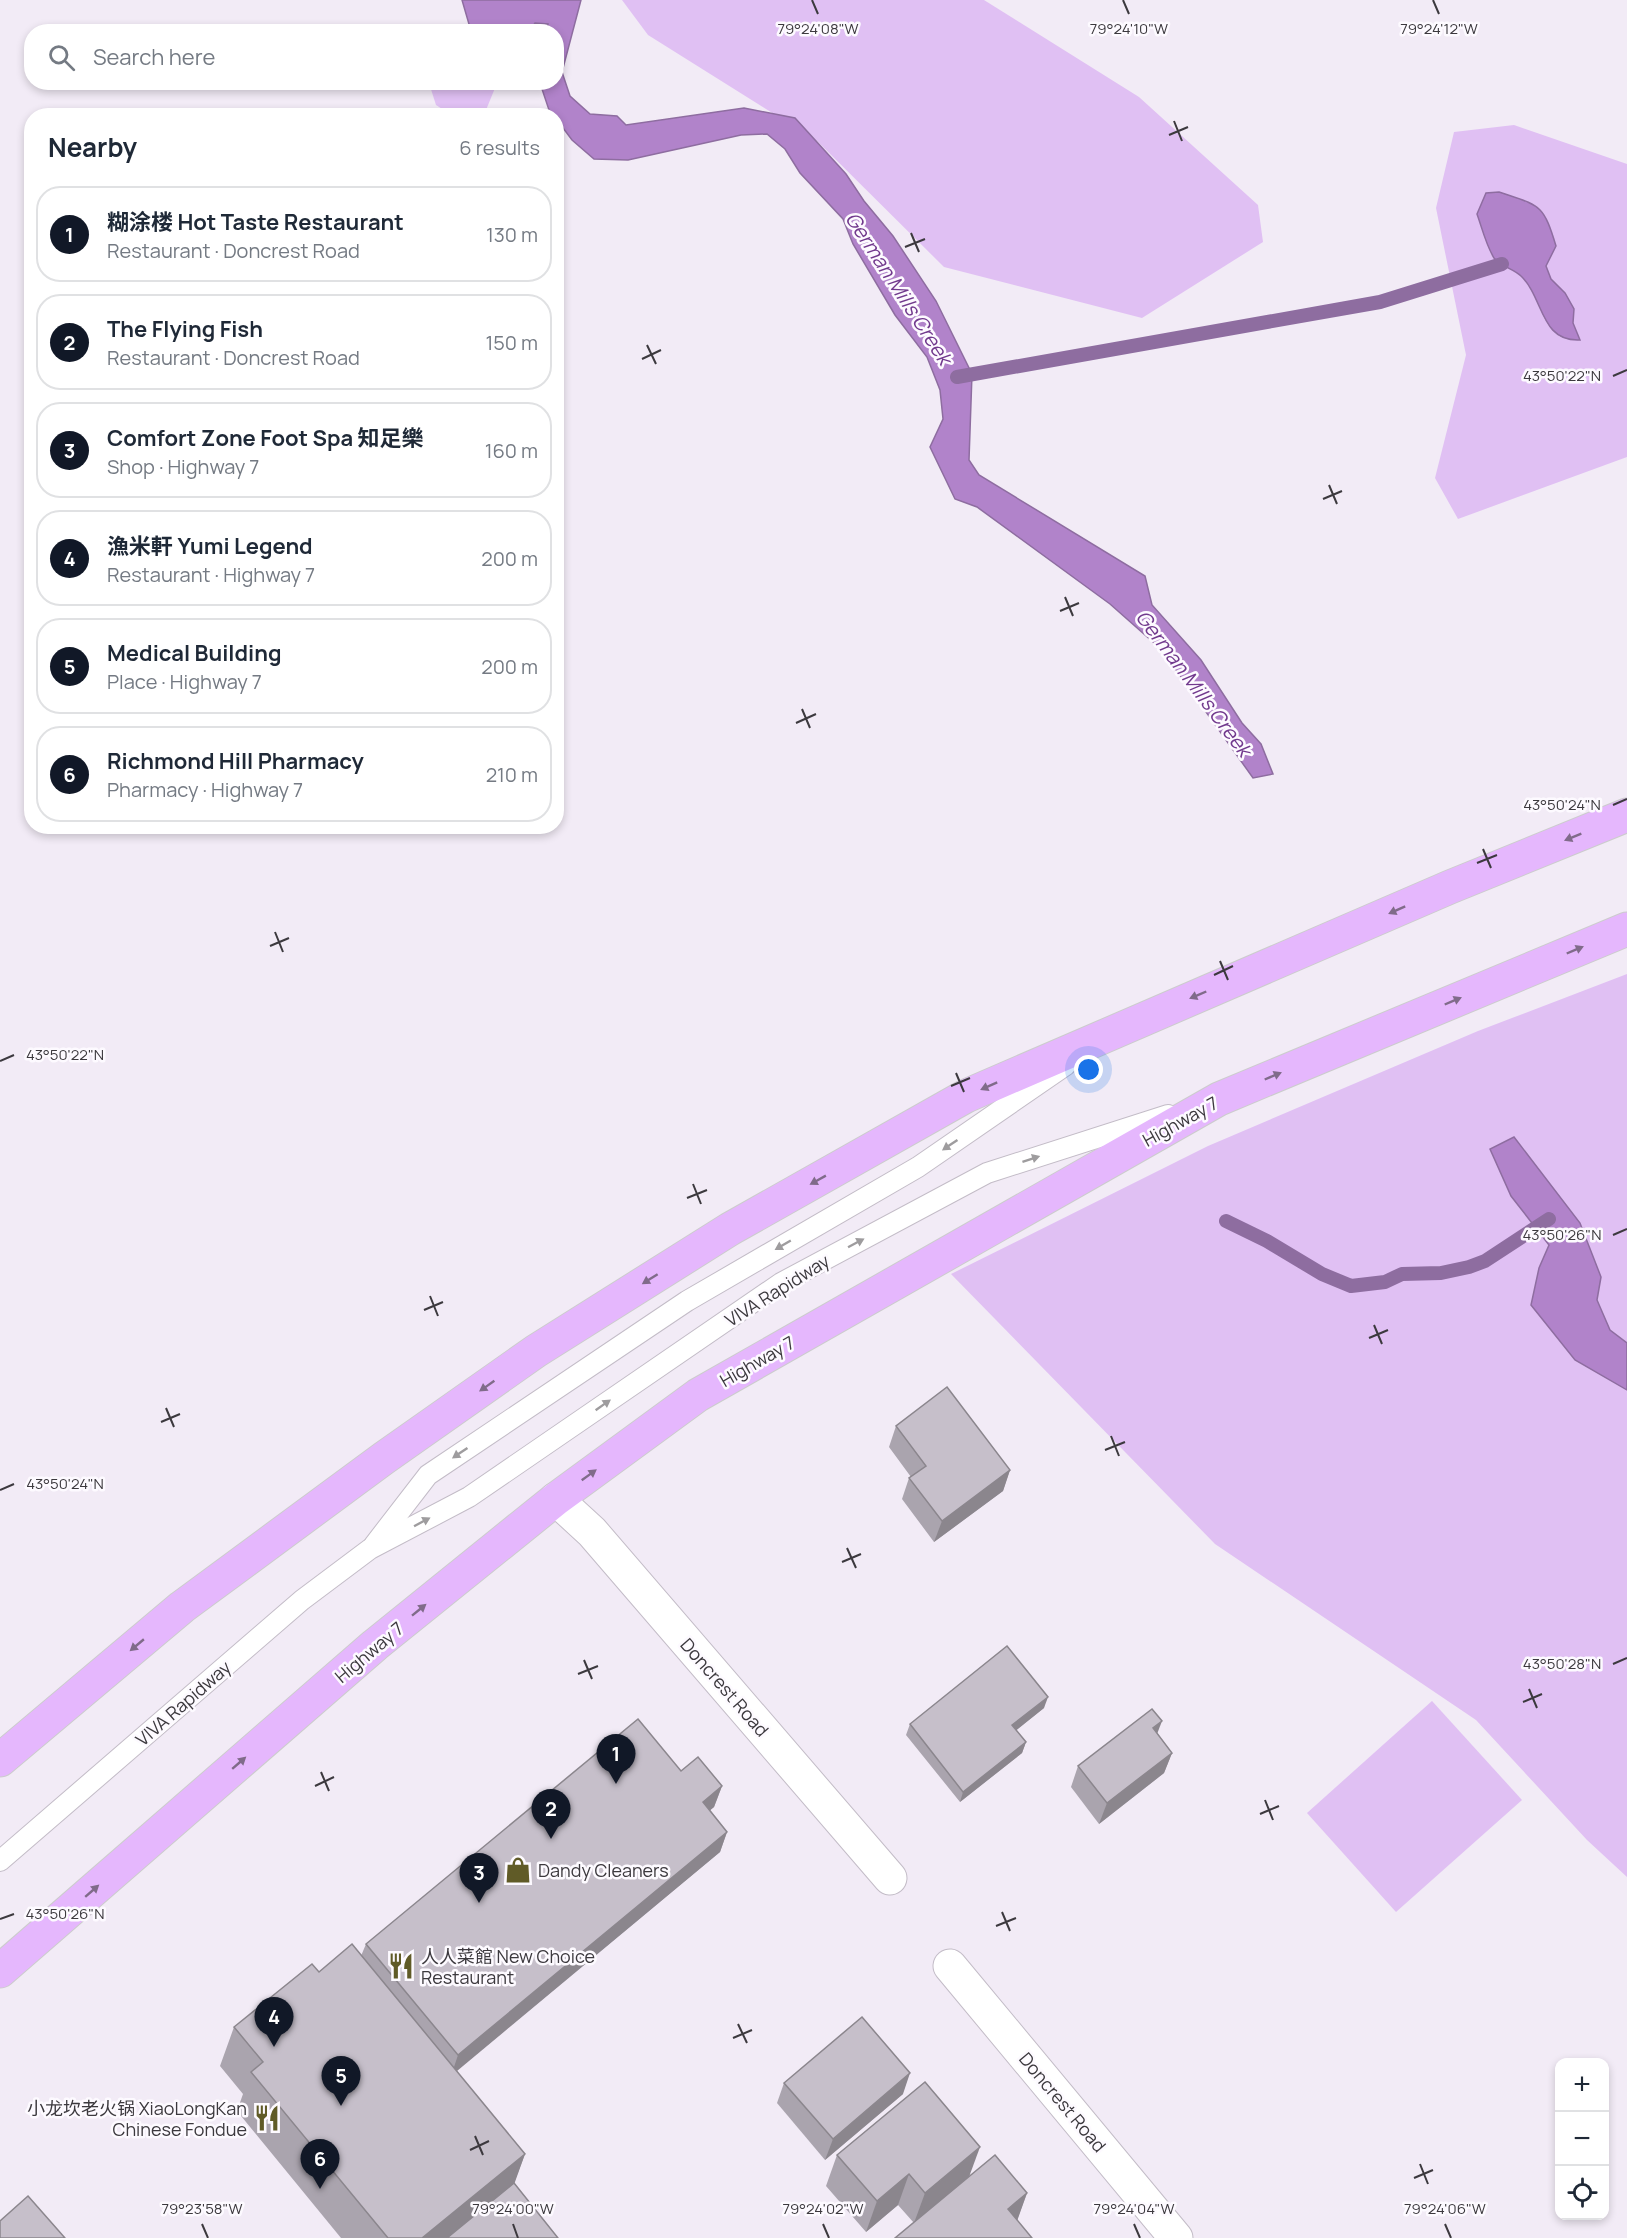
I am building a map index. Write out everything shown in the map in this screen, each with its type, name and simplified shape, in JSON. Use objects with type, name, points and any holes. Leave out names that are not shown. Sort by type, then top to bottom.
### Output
[{"type":"main road","points":[[0,1760],[182,1607],[384,1458],[536,1351],[730,1229],[966,1096],[1450,887],[1627,815]]},
{"type":"main road","name":"Highway 7","points":[[0,1971],[375,1645],[556,1499],[698,1395],[1219,1099],[1627,928]]},
{"type":"street","name":"Doncrest Road","points":[[556,1499],[592,1532],[890,1878]]},
{"type":"street","name":"Doncrest Road","points":[[950,1966],[1176,2238]]},
{"type":"lane","name":"VIVA Rapidway","points":[[370,1549],[428,1475],[687,1301],[918,1167],[1119,1029]]},
{"type":"lane","name":"VIVA Rapidway","points":[[0,1861],[302,1600],[370,1549],[469,1497],[781,1283],[987,1173],[1219,1099]]},
{"type":"shaded area","points":[[622,0],[984,0],[1139,97],[1258,205],[1263,242],[1142,318],[944,267],[817,141],[648,35]]},
{"type":"shaded area","points":[[431,90],[494,90],[487,108],[442,108],[436,105]]},
{"type":"shaded area","points":[[1514,125],[1627,164],[1627,457],[1458,519],[1435,478],[1466,355],[1436,208],[1454,132]]},
{"type":"shaded area","points":[[1627,974],[1627,1877],[1587,1840],[1476,1720],[1215,1544],[951,1274],[1208,1146],[1478,1031]]},
{"type":"shaded area","points":[[1432,1701],[1522,1800],[1396,1912],[1307,1813]]},
{"type":"water","points":[[462,0],[581,0],[564,64],[564,24],[469,24]]},
{"type":"water","name":"German Mills Creek","points":[[564,78],[570,96],[590,114],[617,116],[626,125],[744,108],[795,118],[846,174],[864,201],[893,236],[936,301],[972,374],[969,460],[979,475],[1145,576],[1152,605],[1201,660],[1242,723],[1261,744],[1273,774],[1253,778],[1162,650],[1110,604],[977,507],[955,499],[930,447],[943,419],[940,390],[927,357],[895,315],[853,244],[843,219],[800,173],[785,149],[767,134],[741,135],[628,160],[594,159],[572,140],[564,129],[564,108],[548,108],[542,90],[564,90]]},
{"type":"water","points":[[1499,192],[1532,204],[1538,208],[1547,221],[1556,246],[1546,266],[1551,279],[1565,293],[1574,309],[1573,323],[1580,340],[1567,339],[1557,334],[1544,317],[1521,276],[1497,261],[1491,253],[1477,214],[1486,193]]},
{"type":"water","points":[[1514,1137],[1580,1223],[1601,1277],[1597,1300],[1610,1330],[1627,1343],[1627,1390],[1575,1360],[1531,1305],[1539,1268],[1549,1245],[1511,1196],[1490,1149]]},
{"type":"building","points":[[947,1387],[1010,1470],[942,1521],[909,1478],[926,1466],[896,1426]]},
{"type":"building","points":[[1007,1646],[1048,1697],[1012,1725],[1026,1742],[963,1792],[910,1724]]},
{"type":"building","points":[[1152,1709],[1162,1721],[1153,1728],[1172,1753],[1107,1803],[1078,1766]]},
{"type":"building","points":[[638,1719],[681,1771],[698,1757],[722,1786],[703,1802],[727,1832],[458,2055],[366,1944]]},
{"type":"building","points":[[352,1944],[525,2154],[422,2238],[388,2238],[251,2072],[263,2062],[234,2027],[312,1964],[319,1972]]},
{"type":"building","points":[[862,2017],[910,2073],[833,2139],[784,2083]]},
{"type":"building","points":[[925,2082],[980,2147],[925,2193],[909,2174],[877,2201],[837,2155]]},
{"type":"building","points":[[995,2155],[1027,2193],[1008,2209],[1032,2238],[895,2238]]},
{"type":"building","points":[[514,2183],[558,2238],[447,2238]]},
{"type":"building","points":[[28,2196],[65,2238],[0,2238],[0,2221]]},
{"type":"waterway","points":[[957,377],[1380,302],[1502,264]]},
{"type":"waterway","points":[[1226,1221],[1267,1241],[1322,1274],[1351,1286],[1385,1282],[1402,1274],[1441,1273],[1469,1267],[1485,1261],[1549,1219]]},
{"type":"place","name":"糊涂楼 Hot Taste Restaurant","points":[[616,1784]]},
{"type":"place","name":"The Flying Fish","points":[[551,1839]]},
{"type":"place","name":"Dandy Cleaners","points":[[518,1870]]},
{"type":"place","name":"Comfort Zone Foot Spa 知足樂","points":[[479,1903]]},
{"type":"place","name":"人人菜館 New Choice Restaurant","points":[[401,1966]]},
{"type":"place","name":"漁米軒 Yumi Legend","points":[[274,2047]]},
{"type":"place","name":"Medical Building","points":[[341,2106]]},
{"type":"place","name":"小龙坎老火锅 XiaoLongKan Chinese Fondue","points":[[267,2118]]},
{"type":"place","name":"Richmond Hill Pharmacy","points":[[320,2189]]}]
